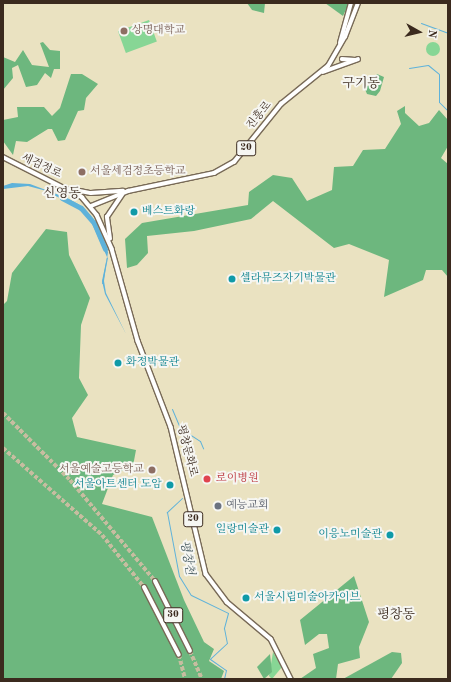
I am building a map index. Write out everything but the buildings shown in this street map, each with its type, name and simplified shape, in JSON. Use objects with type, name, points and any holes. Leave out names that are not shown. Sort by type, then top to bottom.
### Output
[{"type":"highway","name":"30","points":[[155,581],[190,651]]},
{"type":"highway","name":"30","points":[[144,587],[179,655]]},
{"type":"main road","name":"진흥로","points":[[340,46],[351,3]]},
{"type":"main road","name":"진흥로","points":[[91,206],[128,191],[223,169],[242,154],[281,104],[320,73],[335,56],[358,3]]},
{"type":"main road","points":[[320,73],[358,60],[342,59],[335,56]]},
{"type":"main road","points":[[342,59],[345,65]]},
{"type":"main road","name":"세검정로","points":[[3,158],[63,188],[91,206]]},
{"type":"main road","points":[[63,188],[91,193],[128,191]]},
{"type":"main road","points":[[112,248],[107,217],[114,202],[128,191]]},
{"type":"main road","name":"평창문화로","points":[[91,206],[112,248],[135,334],[171,427],[206,574],[226,602],[271,639],[291,679]]},
{"type":"green space","points":[[247,3],[265,3],[264,13],[252,10]]},
{"type":"green space","points":[[325,3],[349,3],[343,16]]},
{"type":"green space","points":[[149,20],[157,42],[126,53],[118,31]]},
{"type":"green space","points":[[43,42],[50,50],[60,51],[60,69],[54,69],[51,78],[45,73],[37,85],[26,87],[18,65],[12,68],[13,78],[3,90],[3,57],[15,62],[23,50],[32,65],[49,67],[40,43]]},
{"type":"green space","points":[[433,42],[438,44],[440,49],[438,54],[433,56],[428,54],[426,49],[428,44]]},
{"type":"green space","points":[[71,74],[82,74],[98,84],[86,98],[84,110],[78,111],[65,140],[58,141],[52,129],[48,129],[27,142],[16,141],[13,155],[3,141],[3,120],[18,117],[17,107],[44,107],[52,116],[60,108]]},
{"type":"green space","points":[[377,74],[384,77],[380,91],[376,96],[367,94],[364,87],[371,85]]},
{"type":"green space","points":[[405,106],[405,113],[419,126],[429,123],[439,110],[448,120],[448,146],[441,158],[448,164],[448,277],[442,270],[426,270],[423,280],[384,297],[389,260],[349,244],[334,248],[273,201],[251,219],[194,231],[147,236],[148,253],[137,265],[127,268],[125,239],[142,223],[248,205],[249,192],[273,175],[292,178],[307,201],[332,190],[334,167],[353,166],[363,150],[385,149],[401,124],[397,111]]},
{"type":"green space","points":[[46,229],[67,232],[69,255],[90,298],[81,325],[79,378],[88,395],[72,418],[77,437],[136,450],[133,466],[113,475],[102,504],[152,517],[184,600],[204,642],[214,649],[209,661],[224,671],[221,679],[3,679],[3,305],[7,301],[12,273]]},
{"type":"green space","points":[[354,576],[369,622],[359,647],[360,658],[338,664],[336,679],[300,679],[316,668],[313,654],[329,648],[327,634],[319,634],[305,645],[300,620]]},
{"type":"green space","points":[[273,652],[282,667],[272,679],[269,676]]},
{"type":"green space","points":[[392,652],[401,653],[402,663],[391,679],[343,679]]},
{"type":"green space","points":[[270,654],[272,672],[264,679],[257,667]]},
{"type":"water","points":[[12,183],[30,184],[67,198],[82,206],[91,216],[108,252],[104,281],[106,293],[126,334],[105,294],[102,281],[107,257],[89,217],[81,208],[43,190],[28,186],[3,189],[3,186]]},
{"type":"waterway","points":[[421,23],[448,33]]},
{"type":"waterway","points":[[409,68],[428,65],[439,74],[439,102],[448,111]]},
{"type":"waterway","points":[[62,198],[81,208],[94,223],[105,249]]},
{"type":"waterway","points":[[102,283],[107,257]]},
{"type":"waterway","points":[[172,409],[180,428],[200,441],[203,448]]},
{"type":"waterway","name":"평창천","points":[[182,498],[167,512],[179,576],[191,595],[228,613],[224,628],[227,643],[210,659],[226,670],[224,679]]},
{"type":"tunnel","points":[[3,413],[70,480],[155,581]]},
{"type":"tunnel","points":[[3,448],[102,535],[144,587]]},
{"type":"tunnel","points":[[190,651],[202,679]]},
{"type":"tunnel","points":[[179,655],[185,679]]},
{"type":"place","name":"상명대학교","points":[[124,31]]},
{"type":"place","name":"서울세검정초등학교","points":[[82,172]]},
{"type":"place","name":"베스트화랑","points":[[134,212]]},
{"type":"place","name":"셀라뮤즈자기박물관","points":[[232,279]]},
{"type":"place","name":"화정박물관","points":[[118,363]]},
{"type":"place","name":"서울예술고등학교","points":[[152,470]]},
{"type":"place","name":"로이병원","points":[[207,479]]},
{"type":"place","name":"서울아트센터 도암","points":[[170,485]]},
{"type":"place","name":"예능교회","points":[[218,506]]},
{"type":"place","name":"일랑미술관","points":[[277,530]]},
{"type":"place","name":"이응노미술관","points":[[390,535]]},
{"type":"place","name":"서울시립미술아카이브","points":[[246,598]]},
{"type":"district","name":"구기동","points":[[361,84]]},
{"type":"district","name":"신영동","points":[[62,194]]},
{"type":"district","name":"평창동","points":[[396,615]]}]
